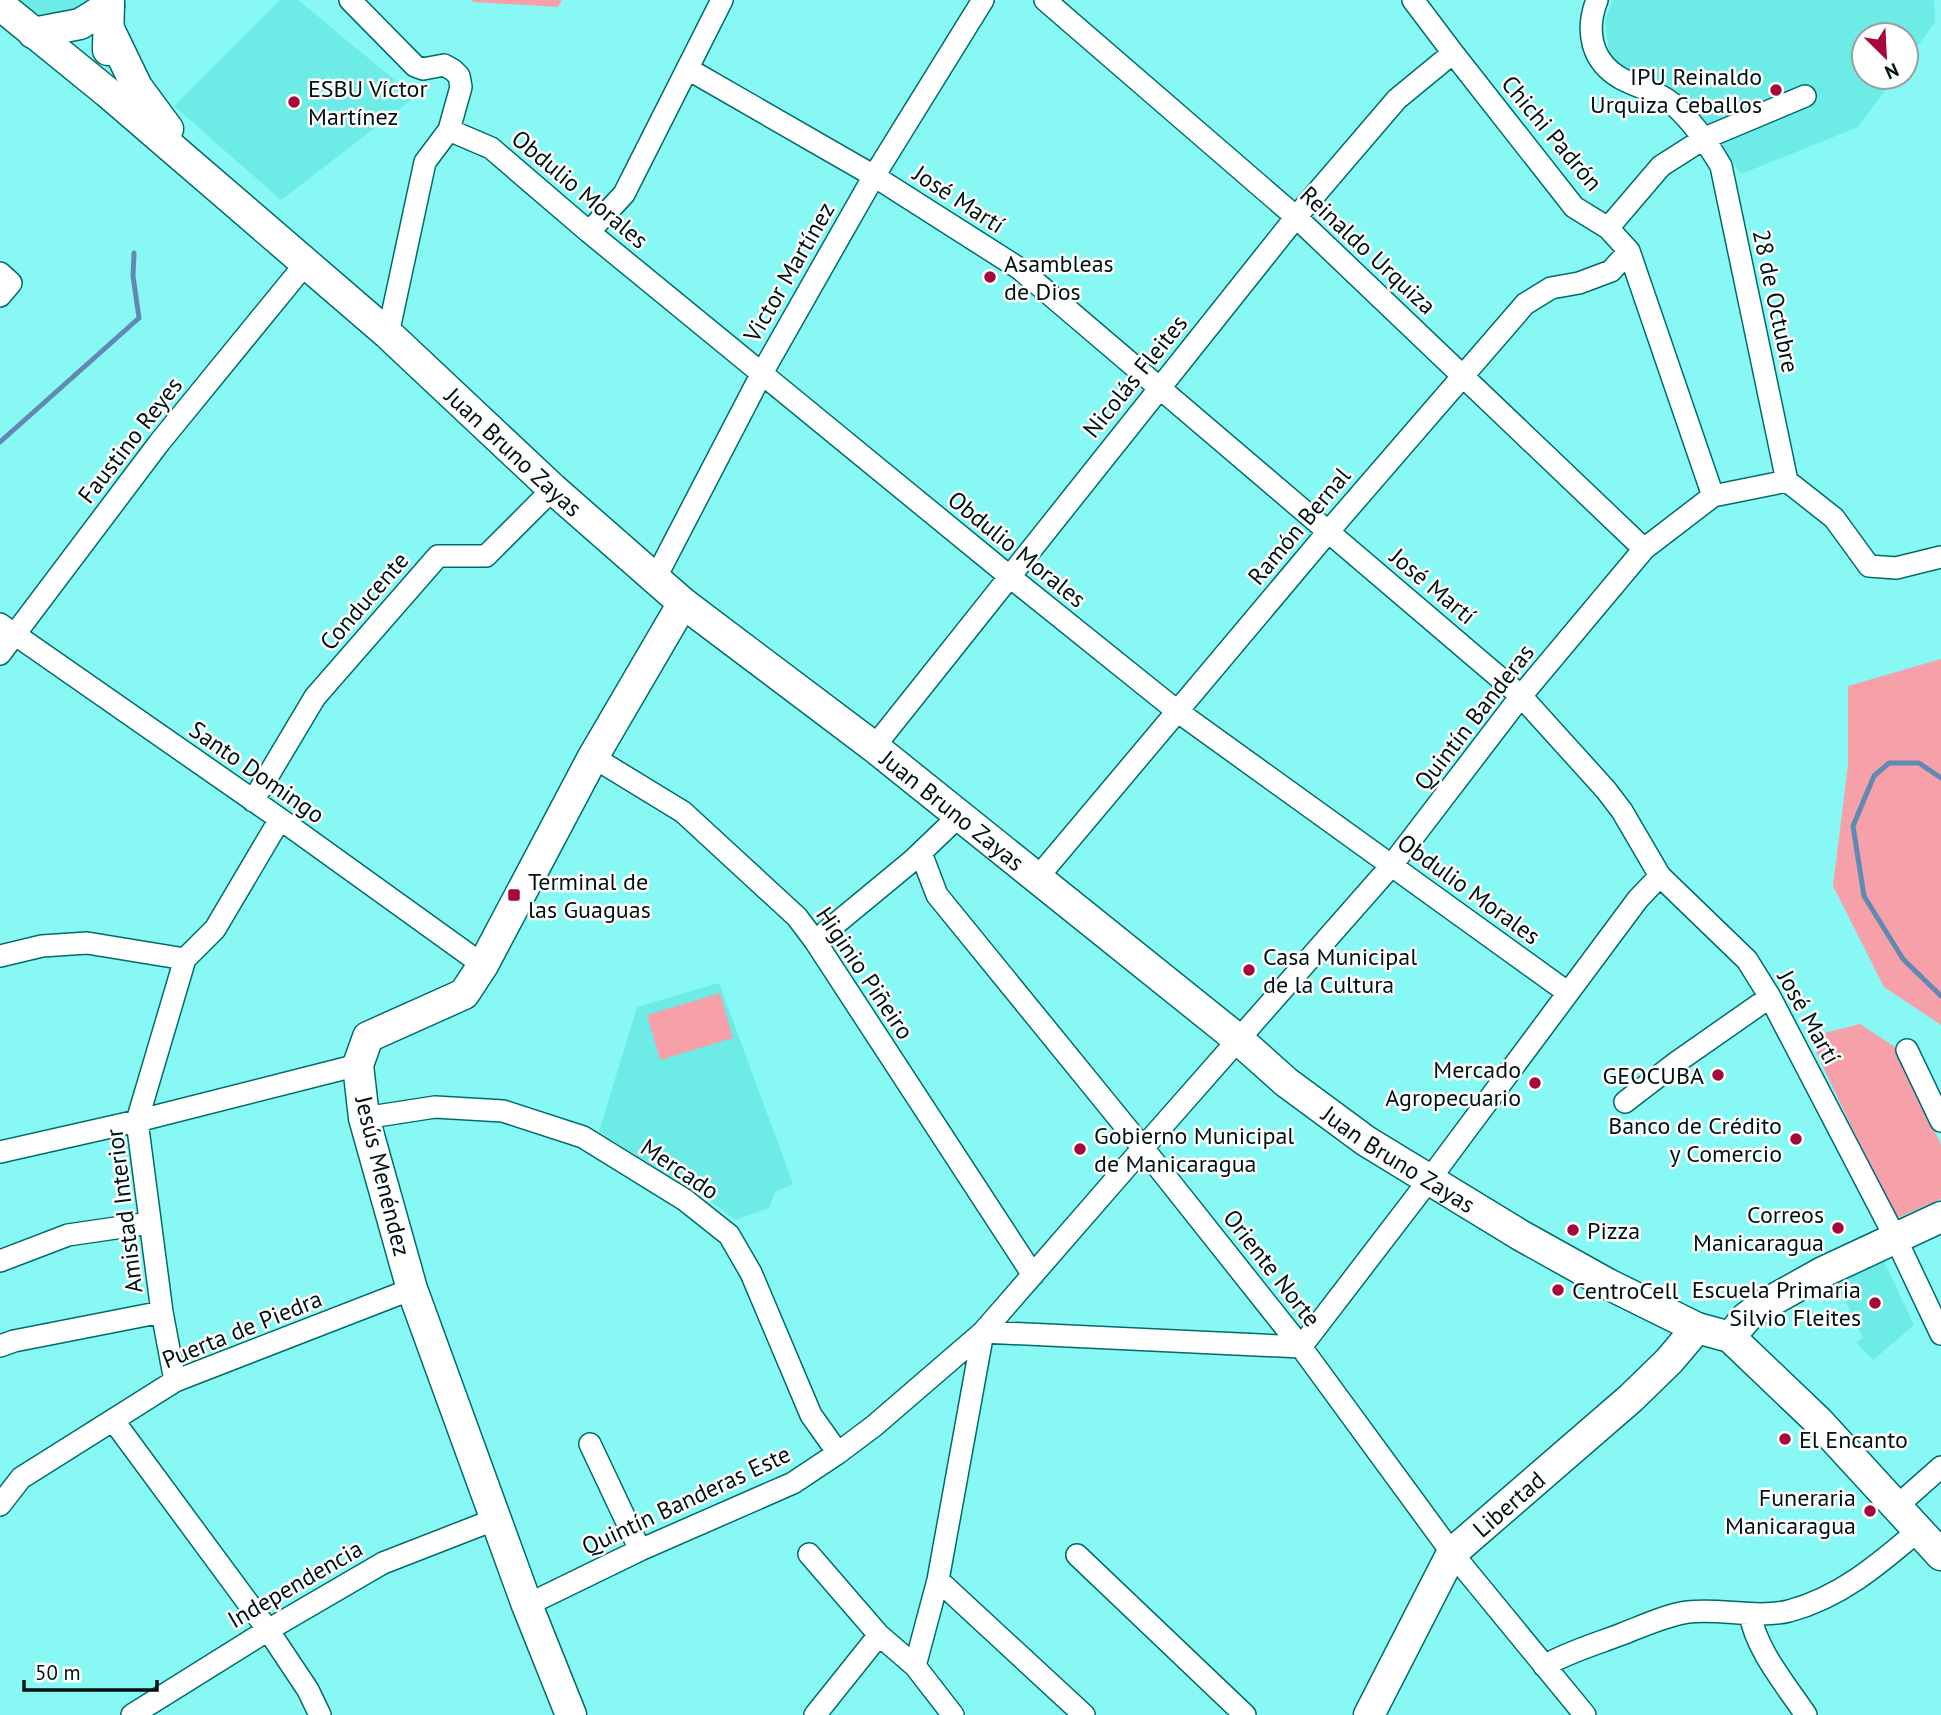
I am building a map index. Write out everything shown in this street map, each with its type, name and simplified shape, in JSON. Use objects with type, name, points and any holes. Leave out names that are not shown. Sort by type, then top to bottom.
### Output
[{"type":"main road","name":"Juan Bruno Zayas","points":[[0,5],[107,92],[388,334],[553,489],[683,603],[874,747],[1239,1040],[1286,1082],[1366,1141],[1520,1235],[1608,1284],[1697,1328],[1730,1337],[1818,1421],[1941,1555]]},
{"type":"main road","points":[[33,33],[80,24],[109,12]]},
{"type":"main road","points":[[63,57],[78,53],[92,41],[109,12]]},
{"type":"main road","points":[[107,92],[109,12]]},
{"type":"main road","points":[[109,12],[137,87],[202,174]]},
{"type":"main road","name":"Jesús Menéndez","points":[[571,1715],[527,1605],[412,1289],[364,1118],[358,1065],[368,1037],[464,994],[483,965],[593,757],[683,603]]},
{"type":"main road","points":[[1730,1337],[1747,1317],[1762,1306],[1823,1272],[1941,1217]]},
{"type":"main road","name":"Libertad","points":[[1368,1715],[1452,1553],[1632,1398],[1670,1361],[1697,1328]]},
{"type":"street","points":[[350,0],[415,66],[423,69],[444,65],[459,76],[461,87],[449,130],[425,162],[388,334]]},
{"type":"street","points":[[589,232],[624,194],[722,0]]},
{"type":"street","name":"Victor Martínez","points":[[655,579],[762,373],[874,176],[983,0]]},
{"type":"street","name":"Reinaldo Urquiza","points":[[1045,0],[1296,217],[1644,549]]},
{"type":"street","name":"Chichi Padrón","points":[[1413,0],[1574,207],[1608,228],[1629,251],[1713,496]]},
{"type":"street","name":"28 de Octubre","points":[[1597,0],[1592,14],[1592,43],[1602,64],[1621,78],[1674,105],[1705,138],[1721,166],[1787,481]]},
{"type":"street","name":"Nicolás Fleites","points":[[874,747],[1296,217],[1396,99],[1453,53]]},
{"type":"street","name":"José Martí","points":[[688,69],[874,176],[1020,269],[1521,696],[1606,790],[1622,811],[1660,876],[1747,960],[1895,1237],[1941,1334]]},
{"type":"street","points":[[1608,228],[1661,166],[1705,138],[1805,96]]},
{"type":"street","name":"Obdulio Morales","points":[[449,130],[491,148],[589,232],[1177,711],[1567,992]]},
{"type":"street","name":"Ramón Bernal","points":[[1038,877],[1328,532],[1525,304],[1551,288],[1579,284],[1611,271],[1629,251]]},
{"type":"street","name":"Faustino Reyes","points":[[0,654],[7,629],[306,263]]},
{"type":"street","points":[[1787,481],[1834,518],[1869,566],[1896,568],[1941,557]]},
{"type":"street","name":"Quintín Banderas","points":[[1239,1040],[1391,866],[1521,696],[1644,549],[1713,496],[1787,481]]},
{"type":"street","name":"Conducente","points":[[253,801],[315,697],[438,556],[486,556],[553,489]]},
{"type":"street","name":"Santo Domingo","points":[[7,629],[483,965]]},
{"type":"street","name":"Higinio Piñeiro","points":[[593,757],[683,812],[797,918],[815,941],[1033,1275]]},
{"type":"street","points":[[815,941],[960,816]]},
{"type":"street","name":"Amistad Interior","points":[[175,1381],[162,1312],[137,1121],[185,959],[215,929],[280,820]]},
{"type":"street","name":"Oriente Norte","points":[[920,853],[937,895],[1301,1347],[1452,1553],[1585,1715]]},
{"type":"street","points":[[915,1666],[938,1580],[983,1332],[1301,1347],[1429,1180],[1567,992],[1638,899],[1660,876]]},
{"type":"street","points":[[0,956],[42,946],[87,943],[185,959]]},
{"type":"street","points":[[1625,1102],[1769,997]]},
{"type":"street","name":"Quintín Banderas Este","points":[[527,1605],[640,1550],[793,1483],[874,1426],[983,1332],[1239,1040]]},
{"type":"street","points":[[1907,1049],[1941,1121]]},
{"type":"street","points":[[0,1152],[137,1121],[358,1065]]},
{"type":"street","name":"Mercado","points":[[364,1118],[435,1107],[503,1111],[583,1137],[685,1200],[729,1236],[751,1273],[811,1415],[838,1453]]},
{"type":"street","points":[[0,1261],[68,1235],[150,1223]]},
{"type":"street","name":"Puerta de Piedra","points":[[0,1505],[21,1478],[175,1381],[412,1289]]},
{"type":"street","points":[[0,1346],[162,1312]]},
{"type":"street","points":[[113,1420],[268,1630],[308,1690],[320,1715]]},
{"type":"street","points":[[590,1444],[640,1550]]},
{"type":"street","points":[[1897,1506],[1941,1467]]},
{"type":"street","name":"Independencia","points":[[132,1715],[268,1630],[383,1563],[496,1519]]},
{"type":"street","points":[[1544,1666],[1619,1635],[1686,1612],[1750,1614],[1787,1611],[1814,1602],[1866,1574],[1919,1530]]},
{"type":"street","points":[[809,1554],[879,1634],[915,1666],[953,1715]]},
{"type":"street","points":[[1077,1555],[1245,1715]]},
{"type":"street","points":[[938,1580],[1084,1715]]},
{"type":"street","points":[[1750,1614],[1752,1629],[1759,1643],[1806,1715]]},
{"type":"street","points":[[815,1715],[879,1634]]},
{"type":"shaded area","points":[[17,0],[90,0],[85,11],[39,19]]},
{"type":"shaded area","name":"ESBU Víctor Martínez","points":[[280,0],[298,0],[415,97],[281,200],[174,106]]},
{"type":"shaded area","points":[[471,0],[562,0],[558,7]]},
{"type":"shaded area","name":"IPU Reinaldo Urquiza Ceballos","points":[[1613,0],[1934,0],[1935,22],[1920,43],[1920,21],[1850,21],[1850,91],[1885,91],[1858,127],[1741,174],[1689,104],[1610,60],[1605,19]]},
{"type":"shaded area","points":[[1941,659],[1941,1025],[1884,987],[1833,886],[1848,765],[1848,686]]},
{"type":"shaded area","points":[[719,983],[793,1184],[775,1192],[769,1208],[735,1220],[713,1203],[599,1132],[637,1007]]},
{"type":"shaded area","points":[[720,993],[733,1038],[660,1060],[647,1015]]},
{"type":"shaded area","points":[[1860,1024],[1898,1049],[1941,1145],[1941,1199],[1895,1219],[1809,1037]]},
{"type":"shaded area","name":"Escuela Primaria Silvio Fleites","points":[[1882,1257],[1914,1325],[1873,1360],[1856,1342],[1863,1338],[1835,1280]]},
{"type":"waterway","points":[[0,442],[139,318],[133,276],[134,253]]},
{"type":"waterway","points":[[1941,778],[1919,763],[1889,763],[1874,776],[1853,826],[1864,896],[1903,959],[1941,996]]},
{"type":"place","name":"IPU Reinaldo Urquiza Ceballos","points":[[1776,90]]},
{"type":"place","name":"ESBU Víctor Martínez","points":[[294,102]]},
{"type":"place","name":"Asambleas de Dios","points":[[990,277]]},
{"type":"place","name":"Terminal de las Guaguas","points":[[514,895]]},
{"type":"place","name":"Casa Municipal de la Cultura","points":[[1249,970]]},
{"type":"place","name":"GEOCUBA","points":[[1718,1075]]},
{"type":"place","name":"Mercado Agropecuario","points":[[1535,1083]]},
{"type":"place","name":"Banco de Crédito y Comercio","points":[[1796,1139]]},
{"type":"place","name":"Gobierno Municipal de Manicaragua","points":[[1080,1149]]},
{"type":"place","name":"Correos Manicaragua","points":[[1838,1228]]},
{"type":"place","name":"Pizza","points":[[1573,1230]]},
{"type":"place","name":"CentroCell","points":[[1558,1290]]},
{"type":"place","name":"Escuela Primaria Silvio Fleites","points":[[1875,1303]]},
{"type":"place","name":"El Encanto","points":[[1785,1439]]},
{"type":"place","name":"Funeraria Manicaragua","points":[[1870,1511]]}]
